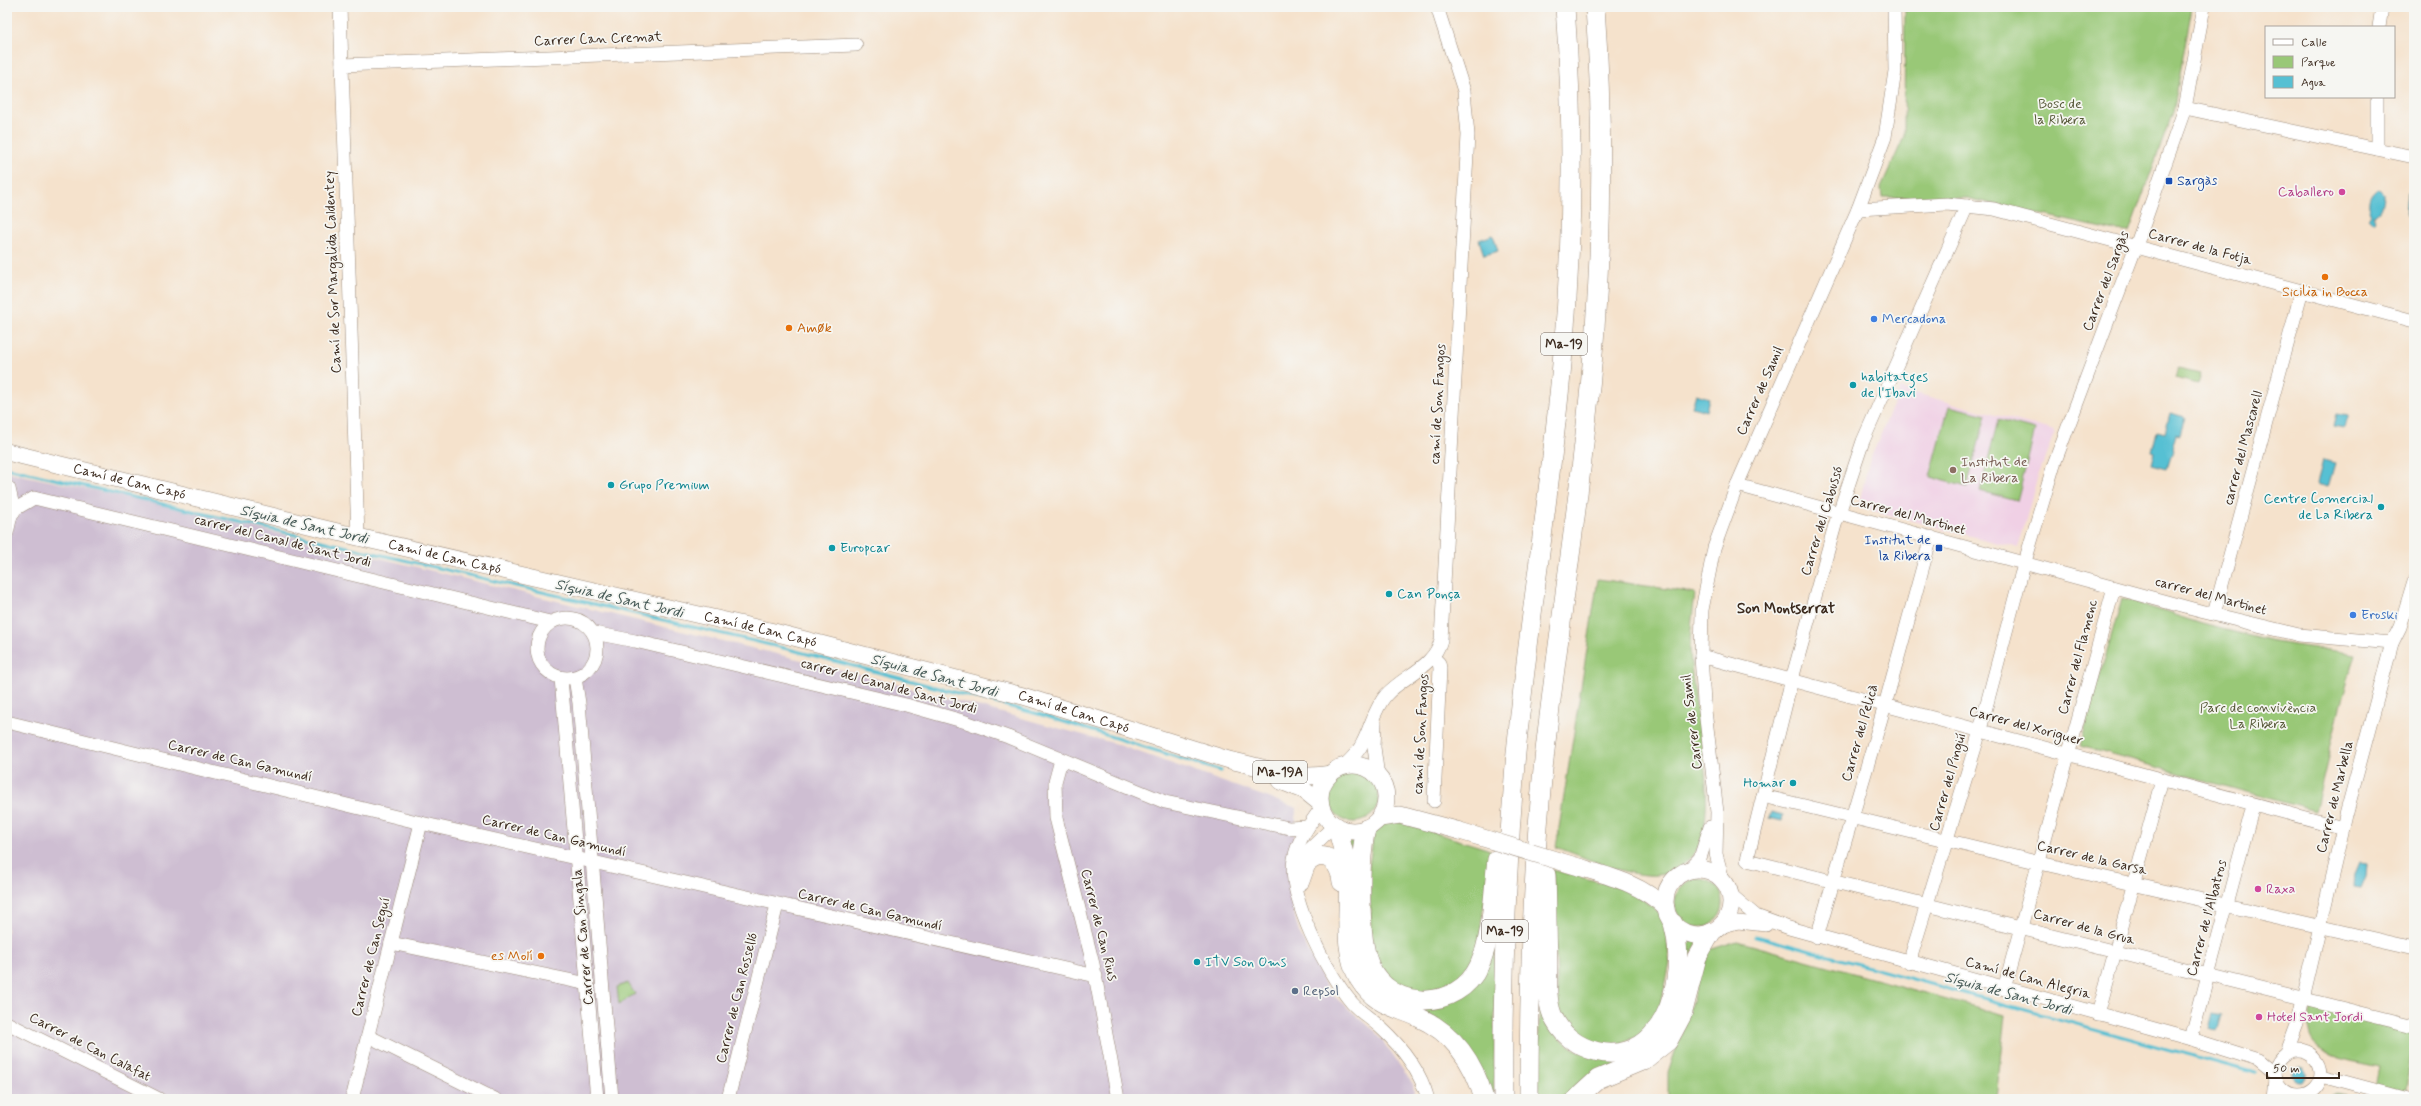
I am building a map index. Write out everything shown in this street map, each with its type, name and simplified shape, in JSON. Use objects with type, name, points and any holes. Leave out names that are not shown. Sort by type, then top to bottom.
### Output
[{"type":"highway","name":"Ma-19","points":[[1503,1099],[1504,954],[1515,764],[1554,441],[1567,310],[1571,154],[1565,7]]},
{"type":"highway","name":"Ma-19","points":[[1529,1099],[1533,905],[1543,771],[1586,425],[1598,296],[1601,140],[1595,7]]},
{"type":"highway","points":[[1373,823],[1361,861],[1364,935],[1370,967],[1388,989],[1406,998],[1424,1001],[1447,996],[1463,987],[1474,975],[1485,950],[1506,787],[1515,764]]},
{"type":"highway","points":[[1543,771],[1549,796],[1546,865],[1548,995],[1552,1014],[1567,1035],[1590,1050],[1610,1053],[1628,1050],[1651,1037],[1666,1014],[1676,978],[1679,951],[1670,916]]},
{"type":"highway","points":[[1335,826],[1346,862],[1350,957],[1353,966],[1365,988],[1381,1003],[1426,1021],[1452,1038],[1470,1062],[1484,1099]]},
{"type":"highway","points":[[1300,881],[1304,868],[1310,861],[1321,856],[1329,857],[1340,870],[1342,894],[1349,909]]},
{"type":"highway","points":[[1576,1099],[1598,1079],[1644,1060],[1668,1041],[1682,1015],[1697,957],[1715,930]]},
{"type":"main road","name":"Camí de Can Capó","points":[[7,452],[358,537],[774,632],[1023,696],[1229,760],[1297,777],[1313,777],[1337,770]]},
{"type":"main road","points":[[7,489],[12,511]]},
{"type":"main road","name":"Camí de Can Capó","points":[[1229,760],[1299,788],[1320,806]]},
{"type":"main road","points":[[1434,822],[1400,815],[1349,832],[1335,826],[1326,818],[1320,806],[1321,787],[1337,770],[1360,766],[1382,784],[1405,808],[1434,822],[1616,878],[1646,891],[1681,930],[1690,934],[1715,930],[1727,919],[1731,909],[1727,887],[1713,873],[1703,869],[1681,874],[1657,884],[1616,878]]},
{"type":"main road","points":[[1373,823],[1385,808],[1382,784]]},
{"type":"main road","points":[[1670,916],[1667,891],[1681,874]]},
{"type":"street","name":"Camí de Sor Margalida Caldentey","points":[[340,7],[358,537]]},
{"type":"street","name":"camí de Son Fangos","points":[[1434,802],[1440,668],[1439,663],[1433,657],[1440,645],[1442,629],[1468,135],[1464,91],[1437,7]]},
{"type":"street","name":"Carrer de Samil","points":[[1727,887],[1716,854],[1717,812],[1701,656],[1702,610],[1711,564],[1737,485],[1858,208],[1886,137],[1895,71],[1894,7]]},
{"type":"street","name":"Carrer del Sargàs","points":[[2025,563],[2054,464],[2136,246],[2184,108],[2204,7]]},
{"type":"street","points":[[2380,26],[2382,7]]},
{"type":"street","name":"Carrer Can Cremat","points":[[342,65],[856,45]]},
{"type":"street","points":[[2377,98],[2377,149]]},
{"type":"street","points":[[2184,108],[2414,157]]},
{"type":"street","name":"Carrer de la Fotja","points":[[1858,208],[1932,204],[1994,209],[2414,321]]},
{"type":"street","name":"Carrer del Cabussó","points":[[1747,860],[1792,680],[1840,513],[1863,441],[1967,206]]},
{"type":"street","name":"carrer del Mascarell","points":[[2214,614],[2302,290]]},
{"type":"street","name":"Carrer del Martinet","points":[[1737,485],[2025,563]]},
{"type":"street","name":"carrer del Canal de Sant Jordi","points":[[12,511],[34,498],[550,622]]},
{"type":"street","points":[[7,533],[12,511]]},
{"type":"street","name":"Carrer del Pelicà","points":[[1817,936],[1885,705],[1931,537]]},
{"type":"street","name":"carrer del Martinet","points":[[2025,563],[2114,588],[2299,635],[2392,643]]},
{"type":"street","name":"Carrer del Pingüí","points":[[1909,962],[1948,841],[1980,731],[2025,563]]},
{"type":"street","name":"Carrer de Marbella","points":[[2285,1053],[2297,1025],[2343,828],[2392,643],[2400,627],[2414,581]]},
{"type":"street","name":"Carrer del Flamenc","points":[[2004,989],[2040,863],[2068,754],[2114,588]]},
{"type":"street","points":[[569,617],[583,623],[594,633],[597,651],[595,660],[590,668],[575,678],[561,678],[552,675],[544,668],[537,654],[538,638],[542,629],[550,622],[569,617]]},
{"type":"street","name":"carrer del Canal de Sant Jordi","points":[[594,633],[635,641],[906,705],[966,722],[1166,802],[1289,828],[1307,827]]},
{"type":"street","name":"Carrer del Xoriguer","points":[[1701,656],[2068,754],[2253,806],[2343,828]]},
{"type":"street","points":[[1337,770],[1364,742],[1377,710],[1389,692],[1433,657]]},
{"type":"street","name":"Carrer de Can Singala","points":[[561,678],[578,857],[597,1099]]},
{"type":"street","name":"Carrer de Can Singala","points":[[575,678],[579,703],[593,860],[612,1099]]},
{"type":"street","points":[[1377,710],[1374,747],[1382,784]]},
{"type":"street","name":"Carrer de Can Gamundí","points":[[7,722],[421,823],[593,860],[777,905],[1096,976]]},
{"type":"street","name":"Carrer de Can Rius","points":[[1061,760],[1055,782],[1056,818],[1096,976],[1118,1099]]},
{"type":"street","points":[[2098,1014],[2116,953],[2162,780]]},
{"type":"street","name":"Carrer de la Garsa","points":[[1763,796],[2040,863],[2320,928],[2414,948]]},
{"type":"street","name":"Carrer de Samil","points":[[1681,874],[1700,858],[1706,846],[1715,798]]},
{"type":"street","points":[[1320,806],[1307,827],[1296,852],[1293,876],[1307,921],[1322,958],[1342,990],[1356,1007],[1390,1036],[1407,1056],[1418,1074],[1428,1099]]},
{"type":"street","name":"Carrer de l'Albatros","points":[[2191,1039],[2253,806]]},
{"type":"street","name":"Carrer de Can Seguí","points":[[352,1099],[421,823]]},
{"type":"street","points":[[1307,921],[1300,881],[1300,868],[1304,857],[1335,826]]},
{"type":"street","name":"Carrer de la Grua","points":[[1747,860],[2021,927],[2116,953],[2413,1026]]},
{"type":"street","name":"Camí de Can Alegria","points":[[1727,887],[1753,914],[1789,928],[2004,989],[2191,1039],[2258,1060]]},
{"type":"street","name":"Carrer de Can Rosselló","points":[[728,1099],[777,905]]},
{"type":"street","name":"Camí de Can Alegria","points":[[1715,930],[1747,922],[1789,928]]},
{"type":"street","points":[[391,943],[588,984]]},
{"type":"street","name":"Carrer de Can Calafat","points":[[7,1023],[159,1099]]},
{"type":"street","points":[[2258,1060],[2275,1077],[2280,1087],[2288,1094],[2298,1098],[2315,1089],[2322,1076],[2321,1066],[2310,1052],[2297,1025]]},
{"type":"street","points":[[368,1036],[495,1099]]},
{"type":"street","points":[[2258,1060],[2270,1059],[2300,1049],[2310,1052]]},
{"type":"street","points":[[2274,1099],[2277,1063],[2285,1053]]},
{"type":"street","points":[[2322,1076],[2408,1099]]},
{"type":"shaded area","name":"Institut de La Ribera","points":[[1900,389],[2055,431],[2037,479],[2018,548],[1858,507],[1869,462]]},
{"type":"shaded area","points":[[7,472],[136,499],[859,674],[1113,743],[1297,808],[1289,892],[1299,933],[1329,992],[1376,1032],[1413,1084],[1415,1099],[7,1099]]},
{"type":"green space","name":"Bosc de la Ribera","points":[[1905,7],[2192,7],[2173,112],[2129,232],[2115,231],[1967,198],[1882,197],[1881,188],[1904,137]]},
{"type":"green space","points":[[2178,368],[2201,373],[2198,384],[2175,378]]},
{"type":"green space","points":[[1949,406],[1986,415],[1967,487],[1930,477]]},
{"type":"green space","points":[[1998,420],[2035,430],[2017,501],[1980,491]]},
{"type":"green space","points":[[1598,579],[1695,593],[1690,648],[1705,769],[1706,817],[1702,838],[1696,851],[1686,862],[1665,874],[1646,875],[1620,870],[1556,847]]},
{"type":"green space","name":"Parc de convivència La Ribera","points":[[2122,598],[2202,624],[2274,642],[2356,654],[2340,707],[2315,811],[2080,746]]},
{"type":"green space","points":[[1354,772],[1364,774],[1372,779],[1377,787],[1379,797],[1377,807],[1372,815],[1364,820],[1354,822],[1344,820],[1336,815],[1331,807],[1329,797],[1331,787],[1336,779],[1344,774]]},
{"type":"green space","points":[[1396,821],[1491,850],[1480,937],[1470,967],[1452,986],[1419,993],[1394,983],[1375,959],[1371,932],[1369,867],[1374,831],[1383,823]]},
{"type":"green space","points":[[1348,842],[1356,842],[1356,908],[1362,960],[1365,970],[1375,985],[1388,995],[1403,1002],[1420,1006],[1436,1005],[1452,1000],[1467,991],[1479,978],[1487,963],[1496,911],[1494,1099],[1490,1099],[1481,1070],[1465,1046],[1455,1036],[1444,1026],[1431,1018],[1386,998],[1373,988],[1362,972],[1357,959],[1354,944],[1351,857]]},
{"type":"green space","points":[[1553,870],[1627,889],[1654,907],[1665,926],[1670,963],[1660,1010],[1641,1035],[1618,1045],[1596,1044],[1574,1032],[1558,1009]]},
{"type":"green space","points":[[1694,879],[1704,879],[1716,886],[1723,898],[1723,908],[1716,920],[1704,927],[1694,927],[1686,923],[1679,916],[1675,908],[1675,898],[1679,890],[1686,883]]},
{"type":"green space","points":[[1683,937],[1698,943],[1687,966],[1675,1014],[1670,1026],[1663,1036],[1641,1054],[1590,1077],[1567,1099],[1538,1099],[1540,969],[1543,969],[1543,990],[1549,1018],[1562,1039],[1575,1050],[1591,1056],[1607,1058],[1624,1056],[1640,1051],[1654,1041],[1665,1028],[1669,1020],[1681,981],[1684,952]]},
{"type":"green space","points":[[1737,941],[2005,1015],[1996,1099],[1668,1099],[1668,1073],[1709,950]]},
{"type":"green space","points":[[628,983],[635,994],[619,1004],[617,987]]},
{"type":"green space","points":[[2313,1004],[2414,1031],[2405,1096],[2375,1087],[2379,1067],[2349,1061],[2338,1057],[2319,1048],[2312,1041],[2309,1032],[2309,1022]]},
{"type":"green space","points":[[2335,1093],[2364,1099],[2322,1099]]},
{"type":"water","points":[[2414,188],[2414,213],[2413,216],[2409,214],[2406,215],[2408,193]]},
{"type":"water","points":[[2378,189],[2383,194],[2383,200],[2382,205],[2374,214],[2376,220],[2373,222],[2368,217],[2372,213],[2369,207],[2369,200],[2372,194]]},
{"type":"water","points":[[1493,235],[1498,251],[1484,255],[1479,240]]},
{"type":"water","points":[[1696,394],[1709,398],[1706,411],[1692,407]]},
{"type":"water","points":[[2170,413],[2185,417],[2180,435],[2176,434],[2167,469],[2152,465],[2155,453],[2152,452],[2157,431],[2165,433]]},
{"type":"water","points":[[2336,414],[2348,416],[2345,428],[2333,426]]},
{"type":"water","points":[[2323,460],[2335,463],[2328,487],[2317,484]]},
{"type":"water","points":[[1771,812],[1783,815],[1782,821],[1769,818]]},
{"type":"water","points":[[2359,862],[2366,863],[2365,876],[2360,888],[2353,887],[2354,874]]},
{"type":"water","points":[[2213,1013],[2222,1015],[2217,1032],[2209,1029]]},
{"type":"water","points":[[2297,1067],[2303,1067],[2307,1071],[2307,1077],[2303,1081],[2297,1081],[2293,1077],[2293,1071]]},
{"type":"waterway","name":"Síquia de Sant Jordi","points":[[7,468],[792,650],[1042,715],[1221,771]]},
{"type":"waterway","name":"Síquia de Sant Jordi","points":[[1756,936],[2255,1073]]},
{"type":"place","name":"Sargàs","points":[[2169,181]]},
{"type":"place","name":"Caballero","points":[[2342,192]]},
{"type":"place","name":"Sicilia in Bocca","points":[[2325,277]]},
{"type":"place","name":"Mercadona","points":[[1874,319]]},
{"type":"place","name":"Amøk","points":[[789,328]]},
{"type":"place","name":"habitatges de l'Ibavi","points":[[1853,385]]},
{"type":"place","name":"Institut de La Ribera","points":[[1953,470]]},
{"type":"place","name":"Grupo Premium","points":[[611,485]]},
{"type":"place","name":"Centre Comercial de La Ribera","points":[[2381,507]]},
{"type":"place","name":"Europcar","points":[[832,548]]},
{"type":"place","name":"Institut de la Ribera","points":[[1939,548]]},
{"type":"place","name":"Can Ponça","points":[[1389,594]]},
{"type":"place","name":"Eroski","points":[[2353,615]]},
{"type":"place","name":"Homar","points":[[1793,783]]},
{"type":"place","name":"Raxa","points":[[2258,889]]},
{"type":"place","name":"es Molí","points":[[541,956]]},
{"type":"place","name":"ITV Son Oms","points":[[1197,962]]},
{"type":"place","name":"Repsol","points":[[1295,991]]},
{"type":"place","name":"Hotel Sant Jordi","points":[[2259,1017]]},
{"type":"district","name":"Son Montserrat","points":[[1786,609]]}]
